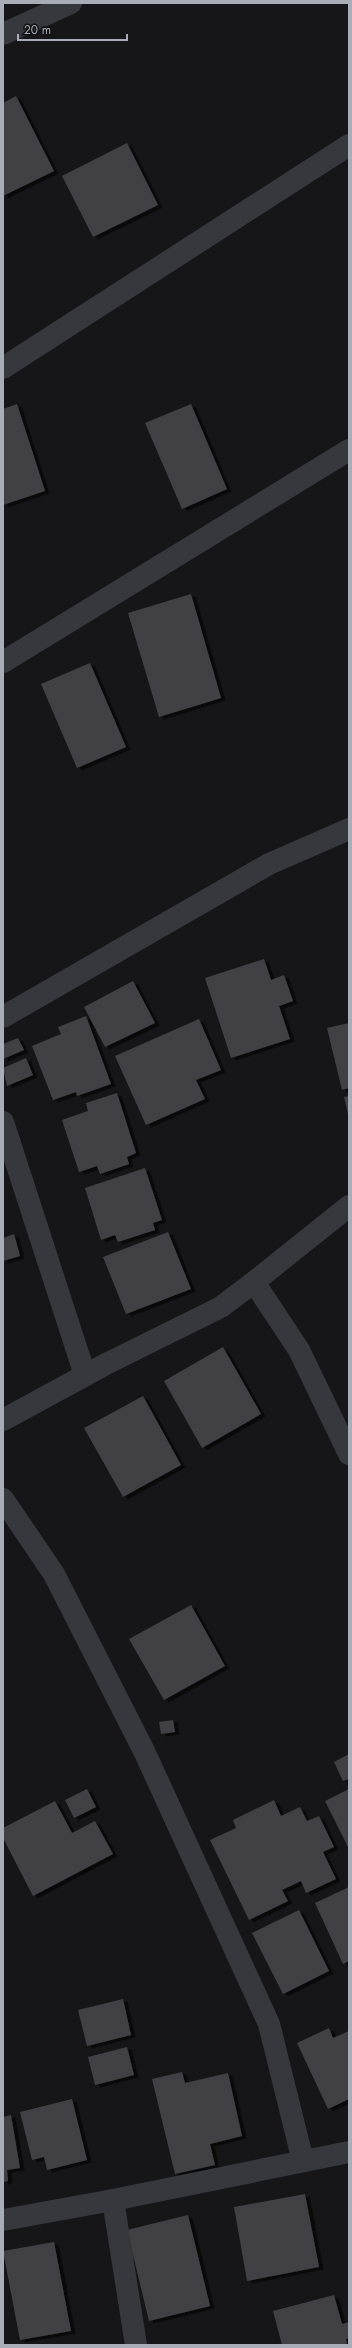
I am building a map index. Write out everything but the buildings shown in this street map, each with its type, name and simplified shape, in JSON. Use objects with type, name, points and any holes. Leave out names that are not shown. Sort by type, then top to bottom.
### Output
[{"type":"street","points":[[3,34],[71,3]]},
{"type":"street","points":[[3,368],[349,145]]},
{"type":"street","points":[[3,662],[349,450]]},
{"type":"street","points":[[3,1017],[269,864],[349,828]]},
{"type":"street","points":[[3,1122],[85,1375]]},
{"type":"street","points":[[3,1420],[85,1375],[221,1307],[349,1206]]},
{"type":"street","points":[[254,1282],[299,1350],[349,1454]]},
{"type":"street","points":[[3,1499],[54,1574],[138,1740],[269,2024],[303,2161]]},
{"type":"street","points":[[3,2220],[113,2200],[349,2152]]},
{"type":"street","points":[[113,2200],[136,2345]]}]
